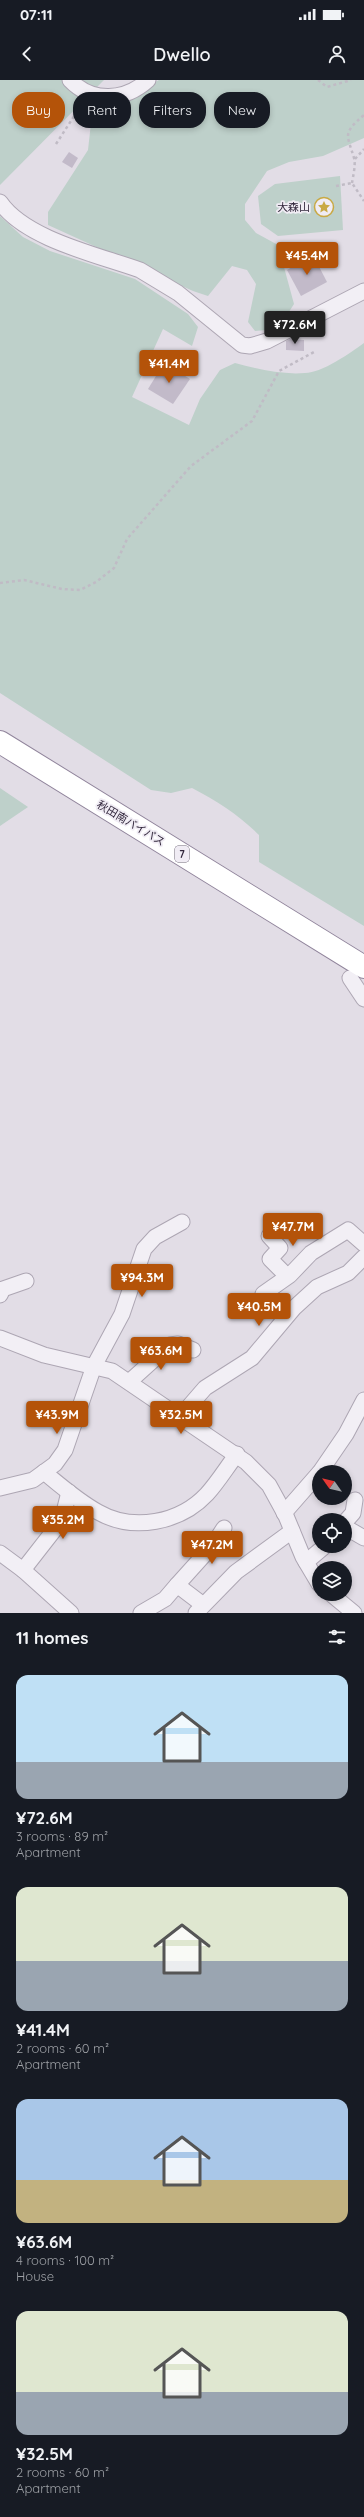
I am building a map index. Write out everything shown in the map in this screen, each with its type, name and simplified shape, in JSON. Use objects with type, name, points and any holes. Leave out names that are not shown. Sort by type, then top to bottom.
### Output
[{"type":"highway","name":"秋田南バイパス","points":[[0,742],[357,972]]},
{"type":"street","points":[[70,80],[85,92]]},
{"type":"street","points":[[129,92],[140,88],[148,80]]},
{"type":"street","points":[[0,202],[15,220],[34,232],[140,270],[155,278],[178,293],[242,345],[250,346],[268,341],[364,290]]},
{"type":"street","points":[[357,972],[364,999]]},
{"type":"street","points":[[0,1488],[33,1480],[54,1464],[65,1450],[94,1366],[122,1314],[144,1249],[155,1238],[182,1222]]},
{"type":"street","points":[[263,1294],[288,1276],[311,1253],[348,1230],[364,1244]]},
{"type":"street","points":[[269,1236],[280,1248],[270,1259],[288,1276]]},
{"type":"street","points":[[179,1418],[205,1388],[252,1358],[294,1308],[317,1287],[348,1272],[364,1257]]},
{"type":"street","points":[[0,1295],[3,1289],[26,1281]]},
{"type":"street","points":[[0,1338],[44,1355],[112,1371],[179,1418],[237,1454],[269,1485],[312,1572]]},
{"type":"street","points":[[129,1382],[170,1345],[178,1344],[193,1350]]},
{"type":"street","points":[[324,1465],[346,1434],[364,1400]]},
{"type":"street","points":[[44,1472],[99,1513],[124,1522],[159,1522],[186,1512],[207,1494],[237,1454]]},
{"type":"street","points":[[284,1513],[312,1480]]},
{"type":"street","points":[[23,1570],[62,1520],[69,1492]]},
{"type":"street","points":[[352,1514],[355,1500]]},
{"type":"street","points":[[141,1613],[165,1599],[213,1545],[224,1528]]},
{"type":"street","points":[[177,1585],[199,1609],[236,1572],[292,1531]]},
{"type":"street","points":[[352,1531],[364,1538]]},
{"type":"street","points":[[306,1562],[317,1553]]},
{"type":"street","points":[[0,1554],[23,1570],[71,1613]]},
{"type":"street","points":[[339,1601],[354,1613]]},
{"type":"path","points":[[318,80],[327,88],[351,80]]},
{"type":"path","points":[[364,115],[350,129],[347,140],[355,159],[352,184],[364,201]]},
{"type":"path","points":[[56,144],[73,117]]},
{"type":"path","points":[[355,159],[364,149]]},
{"type":"path","points":[[336,186],[352,184]]},
{"type":"path","points":[[0,584],[24,580],[62,589],[80,590],[96,582],[114,568],[127,539],[191,466],[252,420],[279,371],[314,352]]},
{"type":"shaded area","points":[[0,80],[104,80],[92,92],[73,92],[73,111],[65,119],[65,92],[12,92],[12,128],[56,128],[0,185]]},
{"type":"shaded area","points":[[159,80],[364,80],[364,138],[323,156],[289,162],[267,171],[245,204],[245,220],[256,233],[278,245],[294,304],[278,329],[255,331],[248,322],[256,284],[247,270],[232,266],[208,296],[193,291],[48,225],[48,212],[88,150],[90,128],[131,128],[131,94]]},
{"type":"shaded area","points":[[340,176],[343,230],[278,236],[261,224],[258,196],[275,184]]},
{"type":"shaded area","points":[[0,216],[23,237],[50,251],[135,279],[188,314],[198,327],[192,346],[163,329],[132,397],[189,425],[200,399],[220,370],[235,363],[279,372],[312,372],[336,362],[364,343],[364,926],[259,862],[259,835],[244,821],[219,803],[192,788],[171,793],[151,790],[0,693]]},
{"type":"shaded area","points":[[0,788],[28,807],[0,826]]},
{"type":"building","points":[[69,152],[78,158],[72,168],[62,162]]},
{"type":"building","points":[[313,255],[327,282],[301,296],[287,270]]},
{"type":"building","points":[[290,339],[304,340],[304,351],[286,350],[286,341]]},
{"type":"building","points":[[164,363],[190,379],[173,404],[148,389]]},
{"type":"place","name":"大森山","points":[[324,207]]}]
